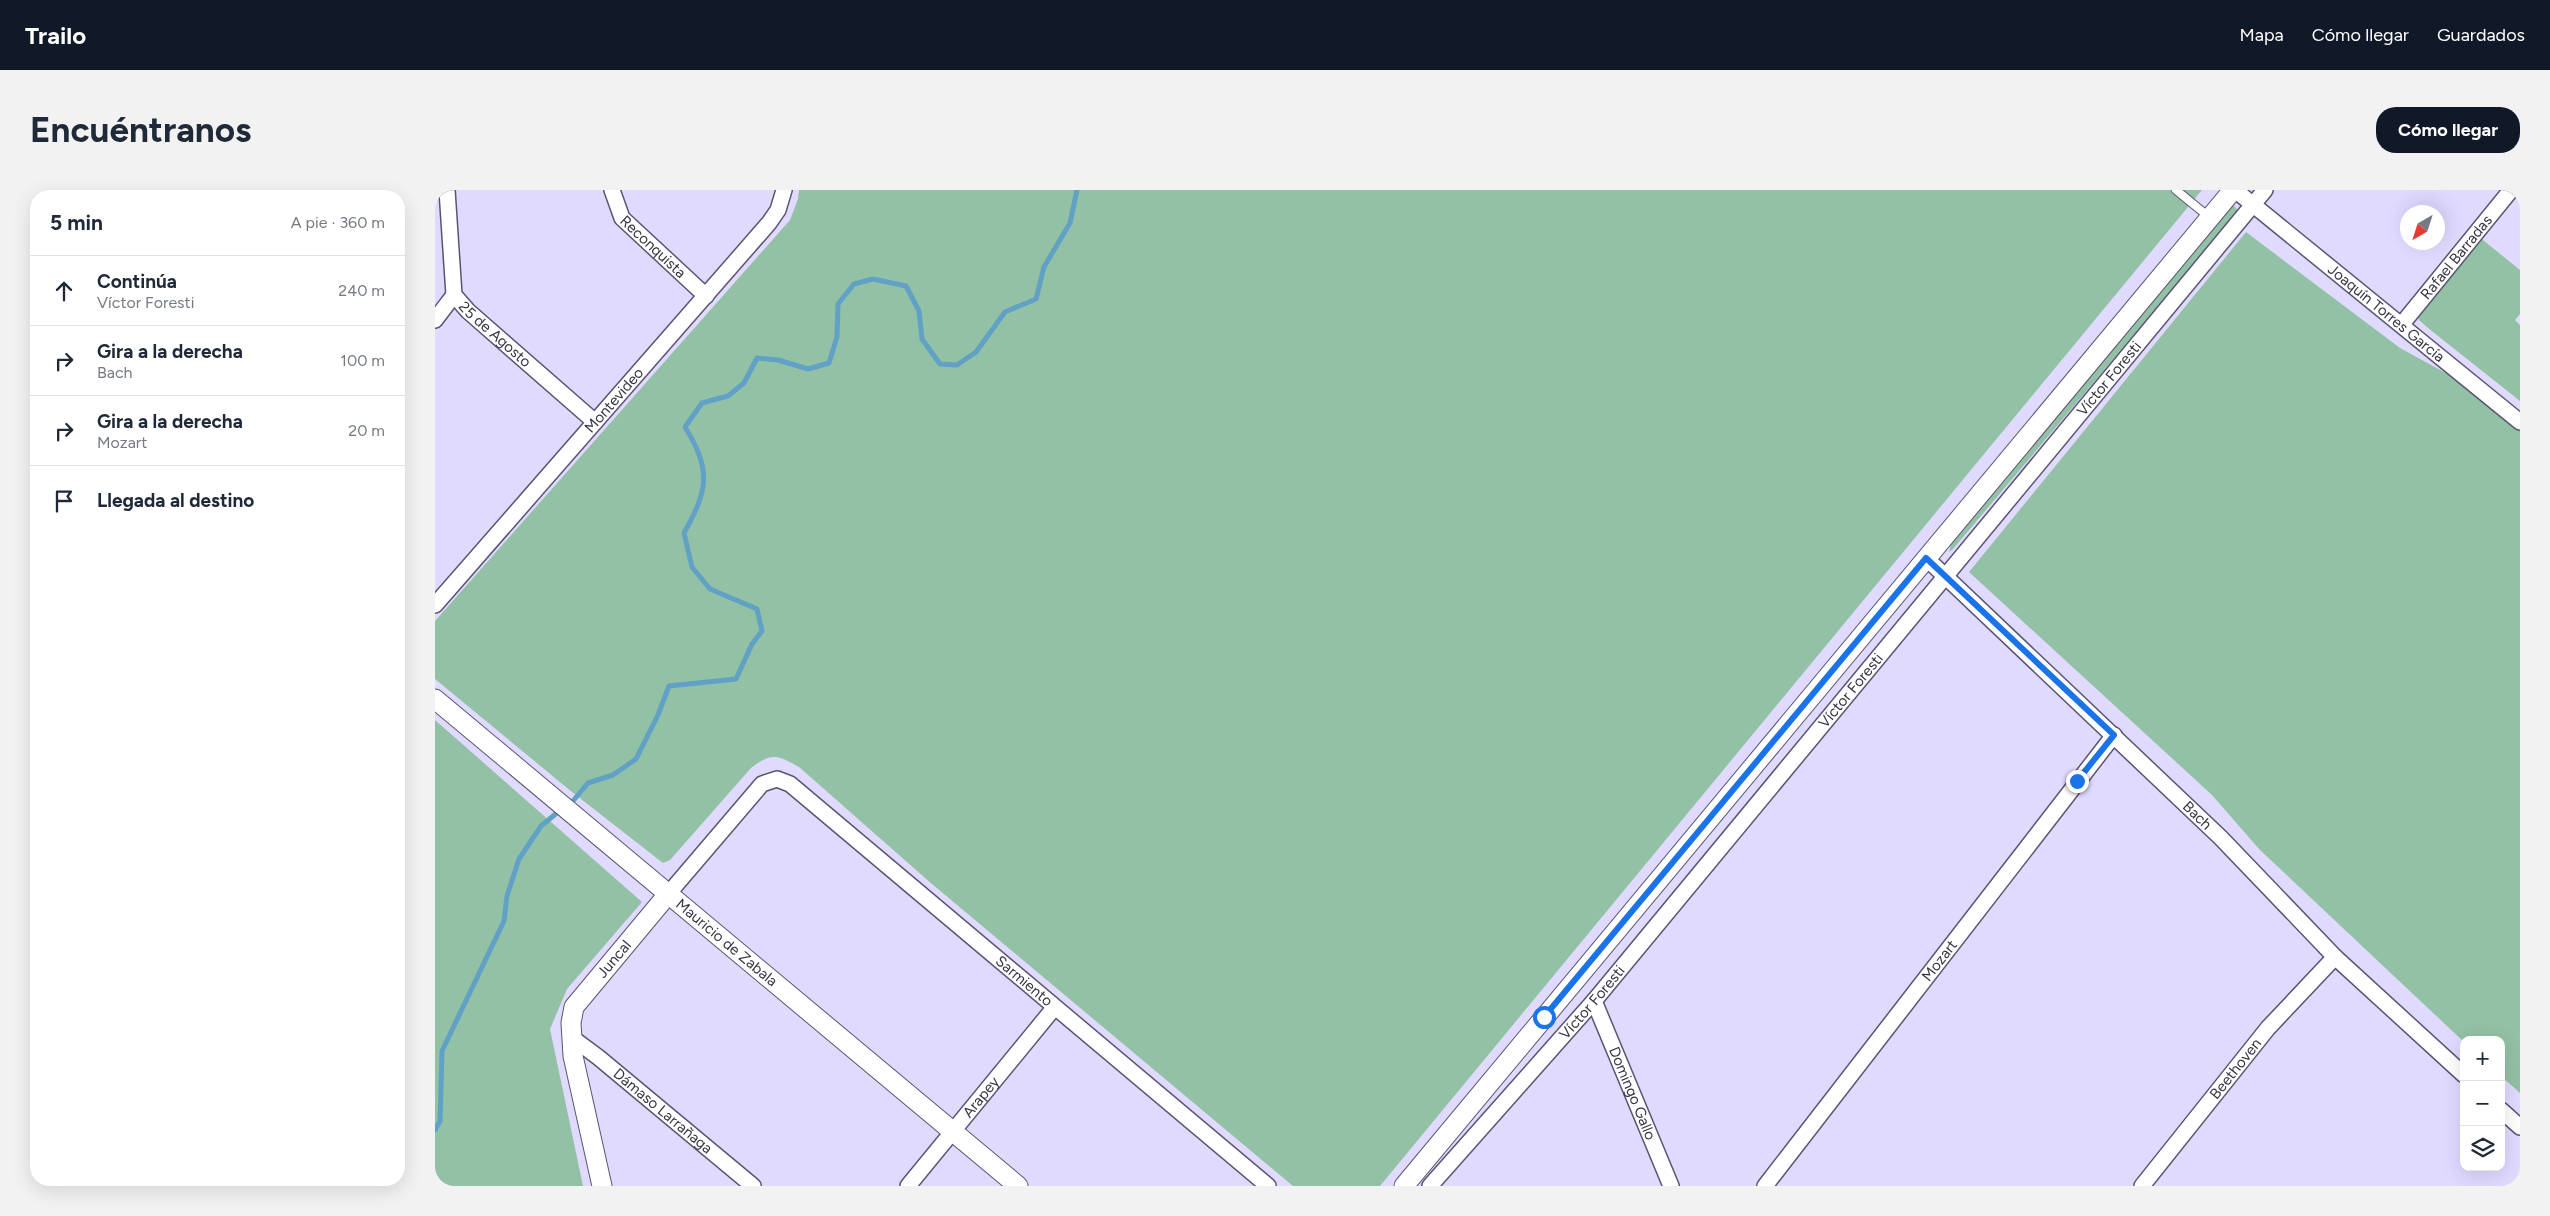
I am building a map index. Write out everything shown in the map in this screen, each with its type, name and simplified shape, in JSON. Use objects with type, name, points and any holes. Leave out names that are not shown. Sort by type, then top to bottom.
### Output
[{"type":"street","name":"25 de Agosto","points":[[447,190],[454,295],[468,311],[595,422]]},
{"type":"street","name":"Reconquista","points":[[612,190],[622,218],[707,296]]},
{"type":"street","name":"Montevideo","points":[[435,605],[769,223],[778,210],[784,190]]},
{"type":"street","name":"Víctor Foresti","points":[[1405,1186],[2209,216],[2234,190]]},
{"type":"street","name":"Joaquín Torres García","points":[[2234,190],[2402,324],[2520,422]]},
{"type":"street","name":"Víctor Foresti","points":[[1430,1186],[1595,1001],[2265,190]]},
{"type":"street","name":"Rafael Barradas","points":[[2402,324],[2511,190]]},
{"type":"street","points":[[435,320],[454,295]]},
{"type":"street","name":"Bach","points":[[1926,558],[2221,838],[2335,957],[2460,1071]]},
{"type":"street","name":"Mauricio de Zabala","points":[[435,699],[1018,1186]]},
{"type":"street","name":"Mozart","points":[[1765,1186],[2114,735]]},
{"type":"street","name":"Juncal","points":[[603,1186],[571,1037],[574,1007],[762,784],[777,779]]},
{"type":"street","name":"Sarmiento","points":[[777,779],[790,784],[809,798],[1054,1008],[1268,1186]]},
{"type":"street","name":"Beethoven","points":[[2142,1186],[2268,1028],[2335,957]]},
{"type":"street","name":"Domingo Gallo","points":[[1595,1001],[1671,1186]]},
{"type":"street","name":"Arapey","points":[[908,1186],[1054,1008]]},
{"type":"street","name":"Dámaso Larrañaga","points":[[571,1037],[598,1057],[753,1186]]},
{"type":"street","points":[[2505,1114],[2520,1127]]},
{"type":"lane","points":[[2176,190],[2209,216]]},
{"type":"green space","points":[[799,190],[2202,190],[1380,1186],[1293,1186],[932,884],[799,767],[775,757],[764,759],[758,763],[751,768],[670,860],[663,863],[572,792],[435,679],[435,621],[790,220],[798,199]]},
{"type":"green space","points":[[2231,203],[2237,209],[2237,213],[1949,552],[1954,535]]},
{"type":"green space","points":[[2246,232],[2400,348],[2506,406],[2520,418],[2520,1093],[2505,1080],[2505,1036],[2460,1036],[2460,1038],[2260,850],[2212,795],[1969,572]]},
{"type":"green space","points":[[2478,236],[2520,270],[2520,314],[2515,320],[2520,325],[2520,401],[2428,328],[2419,320],[2416,311]]},
{"type":"green space","points":[[435,720],[642,902],[567,989],[550,1029],[583,1186],[435,1186]]},
{"type":"waterway","points":[[573,801],[588,783],[613,775],[636,759],[658,715],[669,686],[736,679],[752,644],[762,631],[757,609],[710,589],[692,567],[684,533],[698,504],[704,480],[700,456],[685,427],[702,403],[728,396],[744,383],[757,358],[778,360],[808,369],[829,363],[837,337],[838,304],[854,284],[873,279],[906,286],[919,311],[922,339],[940,364],[957,365],[976,352],[1005,312],[1036,299],[1044,267],[1070,223],[1077,190]]},
{"type":"waterway","points":[[435,1130],[440,1121],[442,1051],[504,921],[507,896],[519,859],[541,826],[558,812]]},
{"type":"route","points":[[1544,1017],[1926,558],[2114,735],[2077,781]]}]
